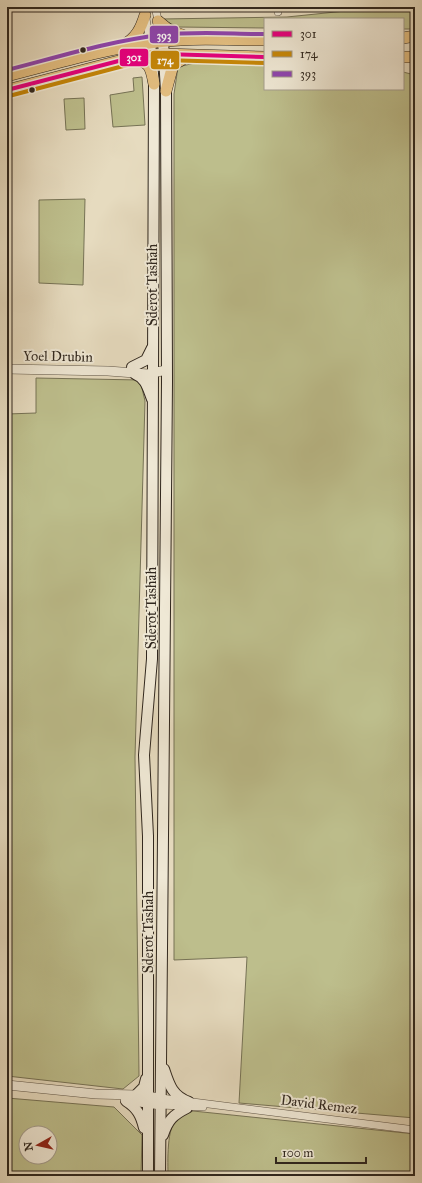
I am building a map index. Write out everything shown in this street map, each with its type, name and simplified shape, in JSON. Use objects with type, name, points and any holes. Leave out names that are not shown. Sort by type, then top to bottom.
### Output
[{"type":"main road","points":[[118,48],[131,41],[141,27],[145,11]]},
{"type":"main road","points":[[158,21],[169,30],[194,40]]},
{"type":"main road","points":[[404,38],[415,37]]},
{"type":"main road","points":[[7,76],[118,48],[150,42],[194,40],[264,40]]},
{"type":"main road","name":"Sderot Tashah","points":[[160,1176],[166,370],[166,91],[163,41]]},
{"type":"main road","name":"Sderot Tashah","points":[[148,1176],[148,836],[144,755],[152,659],[154,84],[150,42]]},
{"type":"main road","points":[[7,90],[130,58],[164,54],[264,57]]},
{"type":"main road","points":[[166,91],[173,65],[190,55]]},
{"type":"main road","points":[[130,58],[146,62],[152,74],[154,84]]},
{"type":"main road","points":[[154,340],[146,360],[133,370],[142,376],[154,404]]},
{"type":"main road","points":[[161,1061],[172,1090],[188,1105],[173,1115],[167,1124],[161,1145]]},
{"type":"main road","points":[[136,1095],[144,1086],[148,1071]]},
{"type":"main road","points":[[126,1101],[134,1106],[141,1117],[148,1147]]},
{"type":"street","points":[[155,7],[163,41]]},
{"type":"street","points":[[145,11],[150,42]]},
{"type":"street","name":"Yoel Drubin","points":[[7,369],[166,370]]},
{"type":"street","name":"David Remez","points":[[7,1085],[96,1094],[136,1095],[148,1100]]},
{"type":"street","name":"David Remez","points":[[96,1094],[126,1101],[148,1100],[218,1107],[415,1130]]},
{"type":"green space","points":[[384,7],[415,7],[415,29],[404,29],[404,18],[264,18],[264,28],[178,27],[161,19],[287,17]]},
{"type":"green space","points":[[203,61],[264,64],[264,90],[404,90],[404,72],[415,75],[415,1118],[239,1103],[247,957],[174,960],[174,94],[178,67]]},
{"type":"green space","points":[[142,77],[145,125],[113,127],[110,95],[134,91],[133,78]]},
{"type":"green space","points":[[84,98],[85,129],[66,130],[64,99]]},
{"type":"green space","points":[[85,199],[83,285],[39,283],[39,200]]},
{"type":"green space","points":[[36,378],[140,380],[145,401],[135,757],[139,1076],[123,1089],[7,1076],[7,414],[36,413]]},
{"type":"green space","points":[[7,1098],[114,1107],[142,1135],[141,1176],[7,1176]]},
{"type":"green space","points":[[193,1111],[415,1134],[415,1176],[168,1176],[168,1145],[171,1128],[178,1117]]},
{"type":"transit line","name":"393","points":[[7,70],[122,41],[161,35],[187,33],[264,34]]},
{"type":"transit line","name":"301","points":[[7,90],[130,58],[164,54],[264,57]]},
{"type":"transit line","name":"174","points":[[9,96],[131,64],[164,60],[264,63]]}]
